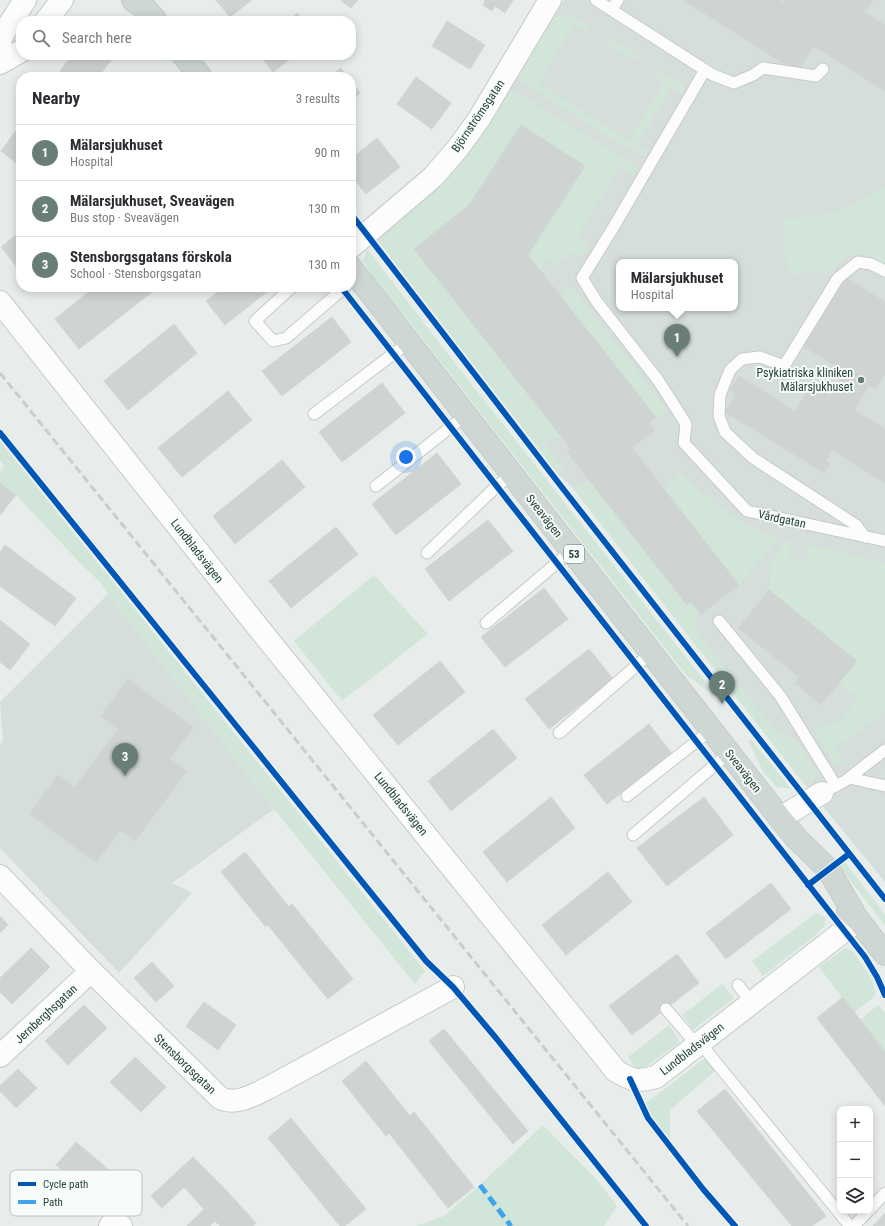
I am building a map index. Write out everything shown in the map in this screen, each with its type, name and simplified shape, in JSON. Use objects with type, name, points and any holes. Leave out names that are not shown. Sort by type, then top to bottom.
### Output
[{"type":"main road","points":[[188,60],[198,72]]},
{"type":"main road","name":"Sveavägen","points":[[356,284],[409,342],[780,818],[797,839],[828,869],[858,920],[885,954]]},
{"type":"street","points":[[0,42],[3,34],[25,0]]},
{"type":"street","points":[[50,16],[62,0]]},
{"type":"street","name":"Björnströmsgatan","points":[[356,243],[433,177],[458,148],[479,119],[550,0]]},
{"type":"street","points":[[0,63],[16,54]]},
{"type":"street","name":"Lundbladsvägen","points":[[0,302],[248,616],[616,1071],[630,1079],[644,1081],[656,1077],[858,920]]},
{"type":"street","points":[[780,818],[829,790]]},
{"type":"street","name":"Stensborgsgatan","points":[[0,876],[91,971],[220,1098],[226,1101],[241,1100],[270,1087],[454,987]]},
{"type":"street","name":"Jernberghsgatan","points":[[0,1056],[91,971]]},
{"type":"street","points":[[110,1226],[114,1221],[121,1226]]},
{"type":"lane","points":[[596,0],[713,75],[734,83],[753,75],[764,68],[816,76],[823,69]]},
{"type":"lane","points":[[612,10],[618,0]]},
{"type":"lane","name":"Vårdgatan","points":[[705,70],[613,228],[582,278],[597,302],[658,380],[686,424],[684,443],[747,511],[885,541]]},
{"type":"lane","points":[[865,537],[856,525],[753,458],[737,444],[725,432],[719,416],[720,395],[730,370],[742,359],[760,357],[784,366],[838,278],[858,262],[871,264],[885,270]]},
{"type":"lane","points":[[287,292],[255,321],[272,341],[286,338],[336,292]]},
{"type":"lane","points":[[314,414],[409,342]]},
{"type":"lane","points":[[376,486],[466,415]]},
{"type":"lane","points":[[427,553],[497,486],[512,474]]},
{"type":"lane","points":[[486,622],[571,551]]},
{"type":"lane","points":[[719,621],[781,697],[829,790],[849,778],[885,750]]},
{"type":"lane","points":[[560,733],[651,653]]},
{"type":"lane","points":[[627,796],[711,730]]},
{"type":"lane","points":[[633,835],[729,753]]},
{"type":"lane","points":[[849,778],[885,786]]},
{"type":"lane","points":[[738,985],[752,1003]]},
{"type":"lane","points":[[666,1009],[699,1044],[850,1226]]},
{"type":"lane","points":[[873,1206],[885,1193]]},
{"type":"lane","points":[[854,1226],[865,1214]]},
{"type":"shaded area","points":[[564,0],[885,0],[885,882],[799,777],[572,487],[559,475],[377,239],[434,192]]},
{"type":"shaded area","points":[[108,594],[274,809],[172,883],[192,893],[119,973],[0,848],[0,744],[3,739],[0,702]]},
{"type":"green space","points":[[565,14],[582,21],[590,27],[587,31],[573,24],[539,84],[629,141],[664,82],[653,75],[656,69],[685,87],[683,94],[671,87],[637,146],[648,152],[644,157],[612,139],[524,83],[514,74],[552,18]]},
{"type":"green space","points":[[610,40],[631,51],[637,57],[635,60],[632,60],[608,45]]},
{"type":"green space","points":[[506,86],[637,167],[634,175],[620,167],[577,237],[589,245],[588,249],[581,256],[573,252],[554,266],[547,257],[540,270],[528,255],[585,166],[521,125],[469,205],[414,249],[561,436],[544,444],[564,471],[559,475],[377,239],[434,192]]},
{"type":"green space","points":[[885,186],[885,265],[868,255],[854,254],[840,260],[833,271],[789,274],[783,250],[783,219],[825,215],[854,204]]},
{"type":"green space","points":[[367,249],[714,693],[712,694],[686,675],[373,277],[363,261]]},
{"type":"green space","points":[[565,287],[574,290],[666,408],[666,416],[656,417],[561,296]]},
{"type":"green space","points":[[0,441],[425,971],[415,984],[274,809],[101,583],[80,563],[16,495],[0,483],[0,471],[4,465],[0,461]]},
{"type":"green space","points":[[680,473],[703,494],[740,521],[777,539],[739,585],[665,490]]},
{"type":"green space","points":[[590,481],[687,605],[691,602],[701,614],[693,614],[700,624],[695,629],[773,728],[798,742],[816,771],[812,782],[805,785],[572,487]]},
{"type":"green space","points":[[788,539],[792,540],[788,557],[805,562],[810,545],[885,563],[885,712],[835,748],[843,760],[837,765],[833,763],[815,731],[815,728],[838,722],[858,698],[839,683],[857,661],[769,590],[769,565]]},
{"type":"green space","points":[[374,575],[428,634],[342,701],[294,641]]},
{"type":"green space","points":[[751,739],[791,789],[776,787],[763,771],[748,741]]},
{"type":"green space","points":[[845,862],[885,915],[885,925],[839,866]]},
{"type":"green space","points":[[816,913],[826,918],[824,926],[815,936],[763,976],[752,961]]},
{"type":"green space","points":[[845,948],[853,951],[872,980],[876,995],[854,1013],[819,967]]},
{"type":"green space","points":[[722,984],[734,998],[693,1030],[682,1015]]},
{"type":"green space","points":[[878,1005],[885,1012],[885,1052],[860,1020]]},
{"type":"green space","points":[[669,1025],[680,1042],[642,1070],[634,1066],[628,1057]]},
{"type":"green space","points":[[705,1058],[715,1071],[670,1110],[670,1139],[652,1118],[646,1103]]},
{"type":"green space","points":[[543,1125],[598,1181],[617,1206],[604,1226],[416,1226],[444,1216],[480,1185]]},
{"type":"building","points":[[216,0],[252,0],[231,16],[229,16]]},
{"type":"building","points":[[340,0],[358,0],[351,8]]},
{"type":"building","points":[[484,0],[513,0],[505,13],[495,6],[492,11],[483,5]]},
{"type":"building","points":[[683,0],[779,0],[784,3],[786,0],[873,0],[865,12],[885,25],[885,91],[814,46],[797,72]]},
{"type":"building","points":[[447,21],[485,45],[470,69],[432,46]]},
{"type":"building","points":[[68,60],[111,60],[102,72],[60,72]]},
{"type":"building","points":[[264,60],[289,60],[273,72]]},
{"type":"building","points":[[341,68],[344,72],[336,72]]},
{"type":"building","points":[[416,77],[451,103],[432,129],[397,104]]},
{"type":"building","points":[[356,88],[360,93],[356,97]]},
{"type":"building","points":[[521,125],[585,166],[528,255],[656,417],[649,423],[655,430],[632,448],[739,585],[701,614],[691,602],[687,605],[567,452],[571,449],[414,249],[469,205]]},
{"type":"building","points":[[16,131],[16,163],[1,151]]},
{"type":"building","points":[[377,138],[400,167],[366,194],[356,181],[356,155]]},
{"type":"building","points":[[16,235],[16,266],[1,247]]},
{"type":"building","name":"Psykiatriska kliniken Mälarsjukhuset","points":[[846,277],[885,302],[885,374],[876,389],[869,385],[854,410],[885,429],[885,483],[832,450],[826,461],[830,463],[824,473],[725,412],[736,394],[730,390],[739,376],[795,411],[812,384],[830,396],[845,372],[803,346]]},
{"type":"building","points":[[89,292],[152,292],[79,349],[55,319]]},
{"type":"building","points":[[218,292],[267,292],[225,325],[206,301]]},
{"type":"building","points":[[332,317],[351,342],[282,396],[262,371]]},
{"type":"building","points":[[174,324],[197,353],[128,410],[104,381]]},
{"type":"building","points":[[382,383],[405,413],[342,462],[319,432]]},
{"type":"building","points":[[228,391],[252,420],[182,477],[158,448]]},
{"type":"building","points":[[437,453],[461,484],[396,535],[372,504]]},
{"type":"building","points":[[282,460],[305,487],[235,544],[213,516]]},
{"type":"building","points":[[0,483],[16,495],[0,515]]},
{"type":"building","points":[[488,520],[513,551],[449,601],[425,569]]},
{"type":"building","points":[[336,527],[358,554],[291,608],[269,581]]},
{"type":"building","points":[[5,545],[76,598],[55,626],[0,586],[0,552]]},
{"type":"building","points":[[544,588],[568,619],[505,667],[481,637]]},
{"type":"building","points":[[769,590],[857,661],[821,705],[795,683],[799,677],[738,628]]},
{"type":"building","points":[[0,620],[30,644],[10,670],[0,662]]},
{"type":"building","points":[[589,649],[613,679],[549,729],[525,699]]},
{"type":"building","points":[[440,661],[465,692],[398,745],[373,715]]},
{"type":"building","points":[[128,679],[193,727],[170,759],[187,771],[135,841],[120,830],[96,862],[30,814],[58,775],[75,787],[118,729],[101,716]]},
{"type":"building","points":[[649,724],[672,754],[607,804],[584,775]]},
{"type":"building","points":[[493,729],[517,758],[451,811],[428,781]]},
{"type":"building","points":[[551,797],[575,828],[507,882],[483,852]]},
{"type":"building","points":[[704,797],[733,835],[667,886],[637,848]]},
{"type":"building","points":[[245,852],[289,907],[292,904],[353,979],[328,999],[268,925],[266,927],[221,872]]},
{"type":"building","points":[[608,872],[632,902],[566,955],[542,925]]},
{"type":"building","points":[[771,883],[791,909],[726,959],[706,933]]},
{"type":"building","points":[[0,916],[8,925],[0,933]]},
{"type":"building","points":[[31,948],[50,967],[12,1004],[0,992],[0,978]]},
{"type":"building","points":[[677,954],[699,983],[632,1035],[609,1006]]},
{"type":"building","points":[[152,962],[174,986],[156,1002],[134,978]]},
{"type":"building","points":[[843,997],[885,1052],[885,1106],[817,1018]]},
{"type":"building","points":[[204,1002],[236,1025],[218,1050],[186,1026]]},
{"type":"building","points":[[84,1005],[107,1028],[68,1065],[45,1041]]},
{"type":"building","points":[[444,1029],[528,1131],[513,1144],[429,1041]]},
{"type":"building","points":[[135,1057],[166,1087],[141,1112],[110,1082]]},
{"type":"building","points":[[366,1061],[410,1116],[414,1112],[474,1187],[448,1208],[389,1133],[386,1136],[342,1081]]},
{"type":"building","points":[[18,1069],[37,1088],[16,1108],[0,1091],[0,1086]]},
{"type":"building","points":[[725,1089],[826,1216],[812,1226],[792,1226],[697,1111]]},
{"type":"building","points":[[291,1118],[366,1209],[345,1226],[340,1226],[268,1138]]},
{"type":"building","points":[[76,1142],[109,1170],[62,1170],[56,1165]]},
{"type":"building","points":[[193,1157],[225,1189],[204,1209],[184,1187],[162,1208],[151,1196]]},
{"type":"building","points":[[225,1189],[256,1223],[253,1226],[220,1226],[215,1221],[210,1226],[187,1226]]},
{"type":"building","points":[[885,1213],[885,1226],[873,1226]]},
{"type":"railway","points":[[0,373],[688,1226]]},
{"type":"marked path","points":[[480,1185],[511,1226]]},
{"type":"cycle path","points":[[356,220],[564,490],[885,899]]},
{"type":"cycle path","points":[[345,292],[865,957],[877,977],[885,995]]},
{"type":"cycle path","points":[[0,433],[426,961],[453,987],[496,1038],[646,1226]]},
{"type":"cycle path","points":[[808,885],[849,854]]},
{"type":"cycle path","points":[[630,1079],[648,1118],[703,1189],[735,1226]]},
{"type":"place","name":"Mälarsjukhuset","points":[[677,357]]},
{"type":"place","name":"Psykiatriska kliniken Mälarsjukhuset","points":[[861,380]]},
{"type":"place","name":"Mälarsjukhuset, Sveavägen","points":[[722,704]]},
{"type":"place","name":"Stensborgsgatans förskola","points":[[125,776]]}]
